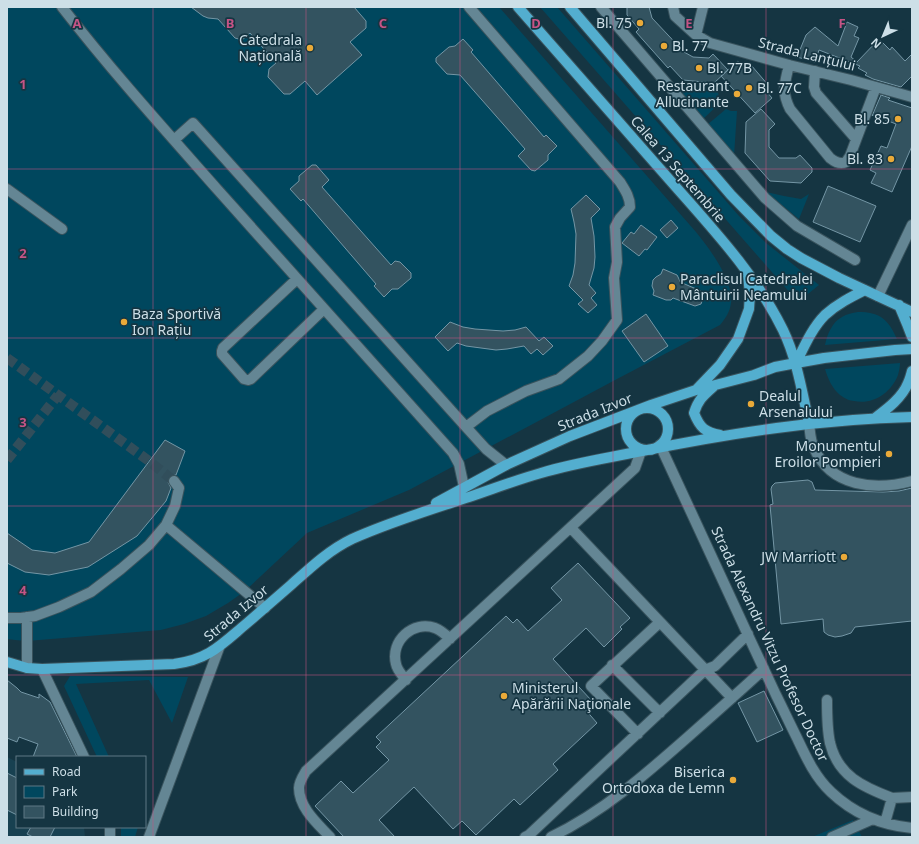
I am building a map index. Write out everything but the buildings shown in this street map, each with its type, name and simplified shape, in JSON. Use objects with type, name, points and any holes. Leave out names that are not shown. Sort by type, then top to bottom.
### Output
[{"type":"main road","name":"Calea 13 Septembrie","points":[[518,7],[702,217],[748,274],[772,310],[783,331],[796,363],[808,423]]},
{"type":"main road","name":"Calea 13 Septembrie","points":[[570,7],[731,195],[771,236],[801,258],[839,278],[899,305]]},
{"type":"main road","points":[[696,390],[720,365],[738,339],[749,309],[750,294],[748,274]]},
{"type":"main road","points":[[796,363],[815,327],[824,316],[842,302],[865,290]]},
{"type":"main road","points":[[899,305],[912,312]]},
{"type":"main road","points":[[899,305],[912,337]]},
{"type":"main road","points":[[796,363],[912,349]]},
{"type":"main road","name":"Strada Izvor","points":[[415,514],[506,465],[570,436],[641,408],[696,390],[754,375],[775,367],[796,363]]},
{"type":"main road","points":[[875,418],[889,407],[899,396],[908,384],[912,371]]},
{"type":"main road","points":[[716,385],[702,396],[694,413],[698,423],[704,430],[725,436]]},
{"type":"main road","points":[[641,408],[655,409],[666,419],[668,433],[665,440],[653,448],[641,449],[635,446],[630,442],[627,435],[627,422],[630,416],[641,408]]},
{"type":"main road","points":[[808,423],[875,418],[912,418]]},
{"type":"main road","name":"Strada Izvor","points":[[7,662],[27,668],[42,669],[185,662],[197,659],[218,648],[318,562],[350,540],[415,514],[541,472],[653,448],[808,423]]},
{"type":"street","points":[[62,7],[174,140],[453,453],[459,464],[464,487]]},
{"type":"street","points":[[466,427],[487,411],[526,391],[559,379],[588,356],[602,341],[617,320],[614,278],[617,262],[615,227],[620,218],[630,207],[630,201],[627,193],[620,182],[469,7]]},
{"type":"street","points":[[601,7],[765,198],[797,226],[855,260]]},
{"type":"street","name":"Strada Lanțului","points":[[673,7],[675,16],[696,35],[710,43],[912,97]]},
{"type":"street","points":[[696,35],[703,7]]},
{"type":"street","points":[[789,65],[784,95],[790,109],[830,158],[835,162],[842,164],[846,162],[876,87]]},
{"type":"street","points":[[815,71],[814,87],[816,93],[856,139]]},
{"type":"street","points":[[174,140],[193,123],[486,449],[506,465]]},
{"type":"street","points":[[7,189],[62,229]]},
{"type":"street","points":[[878,296],[912,226]]},
{"type":"street","points":[[297,279],[223,348],[222,354],[244,379],[251,379],[324,309]]},
{"type":"street","points":[[808,423],[813,447],[820,459],[829,469],[849,482],[876,486],[912,481]]},
{"type":"street","points":[[330,837],[304,807],[299,788],[306,771],[571,528],[635,468],[653,448]]},
{"type":"street","name":"Strada Alexandru Vitzu Profesor Doctor","points":[[653,448],[748,634],[810,765],[830,791],[864,816],[885,823],[912,828]]},
{"type":"street","points":[[7,618],[36,616],[59,607],[91,592],[121,570],[149,545],[166,525],[175,506],[179,488],[174,481]]},
{"type":"street","points":[[166,525],[265,608]]},
{"type":"street","points":[[571,528],[732,698]]},
{"type":"street","points":[[27,617],[27,668]]},
{"type":"street","points":[[638,734],[590,686],[660,622]]},
{"type":"street","points":[[406,680],[396,665],[395,655],[401,638],[408,631],[417,627],[426,626],[436,628],[450,639]]},
{"type":"street","points":[[525,837],[529,835],[638,734],[705,670],[715,666],[748,634]]},
{"type":"street","points":[[149,837],[218,648]]},
{"type":"street","points":[[612,665],[660,713]]},
{"type":"street","points":[[42,669],[84,756]]},
{"type":"street","points":[[551,837],[580,821],[629,788],[764,669]]},
{"type":"street","points":[[827,700],[830,743],[837,761],[849,775],[867,788],[892,798],[912,798]]},
{"type":"street","points":[[885,823],[892,798]]},
{"type":"street","points":[[832,837],[873,819]]},
{"type":"shaded area","points":[[7,757],[16,762],[16,828],[84,828],[85,837],[7,837]]},
{"type":"green space","points":[[7,7],[499,7],[696,232],[720,265],[729,285],[731,303],[728,312],[720,325],[409,490],[307,533],[245,591],[206,616],[161,630],[27,641],[7,639]]},
{"type":"green space","points":[[540,7],[557,7],[739,216],[766,243],[819,285],[798,302]]},
{"type":"green space","points":[[675,89],[718,92],[720,103],[702,120]]},
{"type":"green space","points":[[726,109],[737,111],[734,156],[707,125]]},
{"type":"green space","points":[[766,192],[801,199],[809,194],[799,219]]},
{"type":"green space","points":[[858,312],[878,315],[887,322],[897,339],[825,345],[833,325],[838,319]]},
{"type":"green space","points":[[900,363],[898,375],[891,387],[886,392],[874,399],[861,402],[845,398],[840,395],[831,383],[825,369]]},
{"type":"green space","points":[[70,676],[188,677],[172,723],[149,680],[76,684],[109,756],[97,756],[64,686]]},
{"type":"green space","points":[[853,820],[862,837],[812,837]]},
{"type":"green space","points":[[121,828],[138,828],[135,837],[121,837]]},
{"type":"tunnel","points":[[7,358],[149,461],[174,481]]},
{"type":"tunnel","points":[[7,460],[58,395]]},
{"type":"place","name":"Bl. 75","points":[[640,23]]},
{"type":"place","name":"Bl. 77","points":[[664,46]]},
{"type":"place","name":"Catedrala Națională","points":[[310,48]]},
{"type":"place","name":"Bl. 77B","points":[[699,68]]},
{"type":"place","name":"Bl. 77C","points":[[749,88]]},
{"type":"place","name":"Restaurant Allucinante","points":[[737,94]]},
{"type":"place","name":"Bl. 85","points":[[898,119]]},
{"type":"place","name":"Bl. 83","points":[[891,159]]},
{"type":"place","name":"Paraclisul Catedralei Mântuirii Neamului","points":[[672,287]]},
{"type":"place","name":"Baza Sportivă Ion Rațiu","points":[[124,322]]},
{"type":"place","name":"Dealul Arsenalului","points":[[751,404]]},
{"type":"place","name":"Monumentul Eroilor Pompieri","points":[[889,454]]},
{"type":"place","name":"JW Marriott","points":[[844,557]]},
{"type":"place","name":"Ministerul Apărării Naţionale","points":[[504,696]]},
{"type":"place","name":"Biserica Ortodoxa de Lemn","points":[[733,780]]}]
